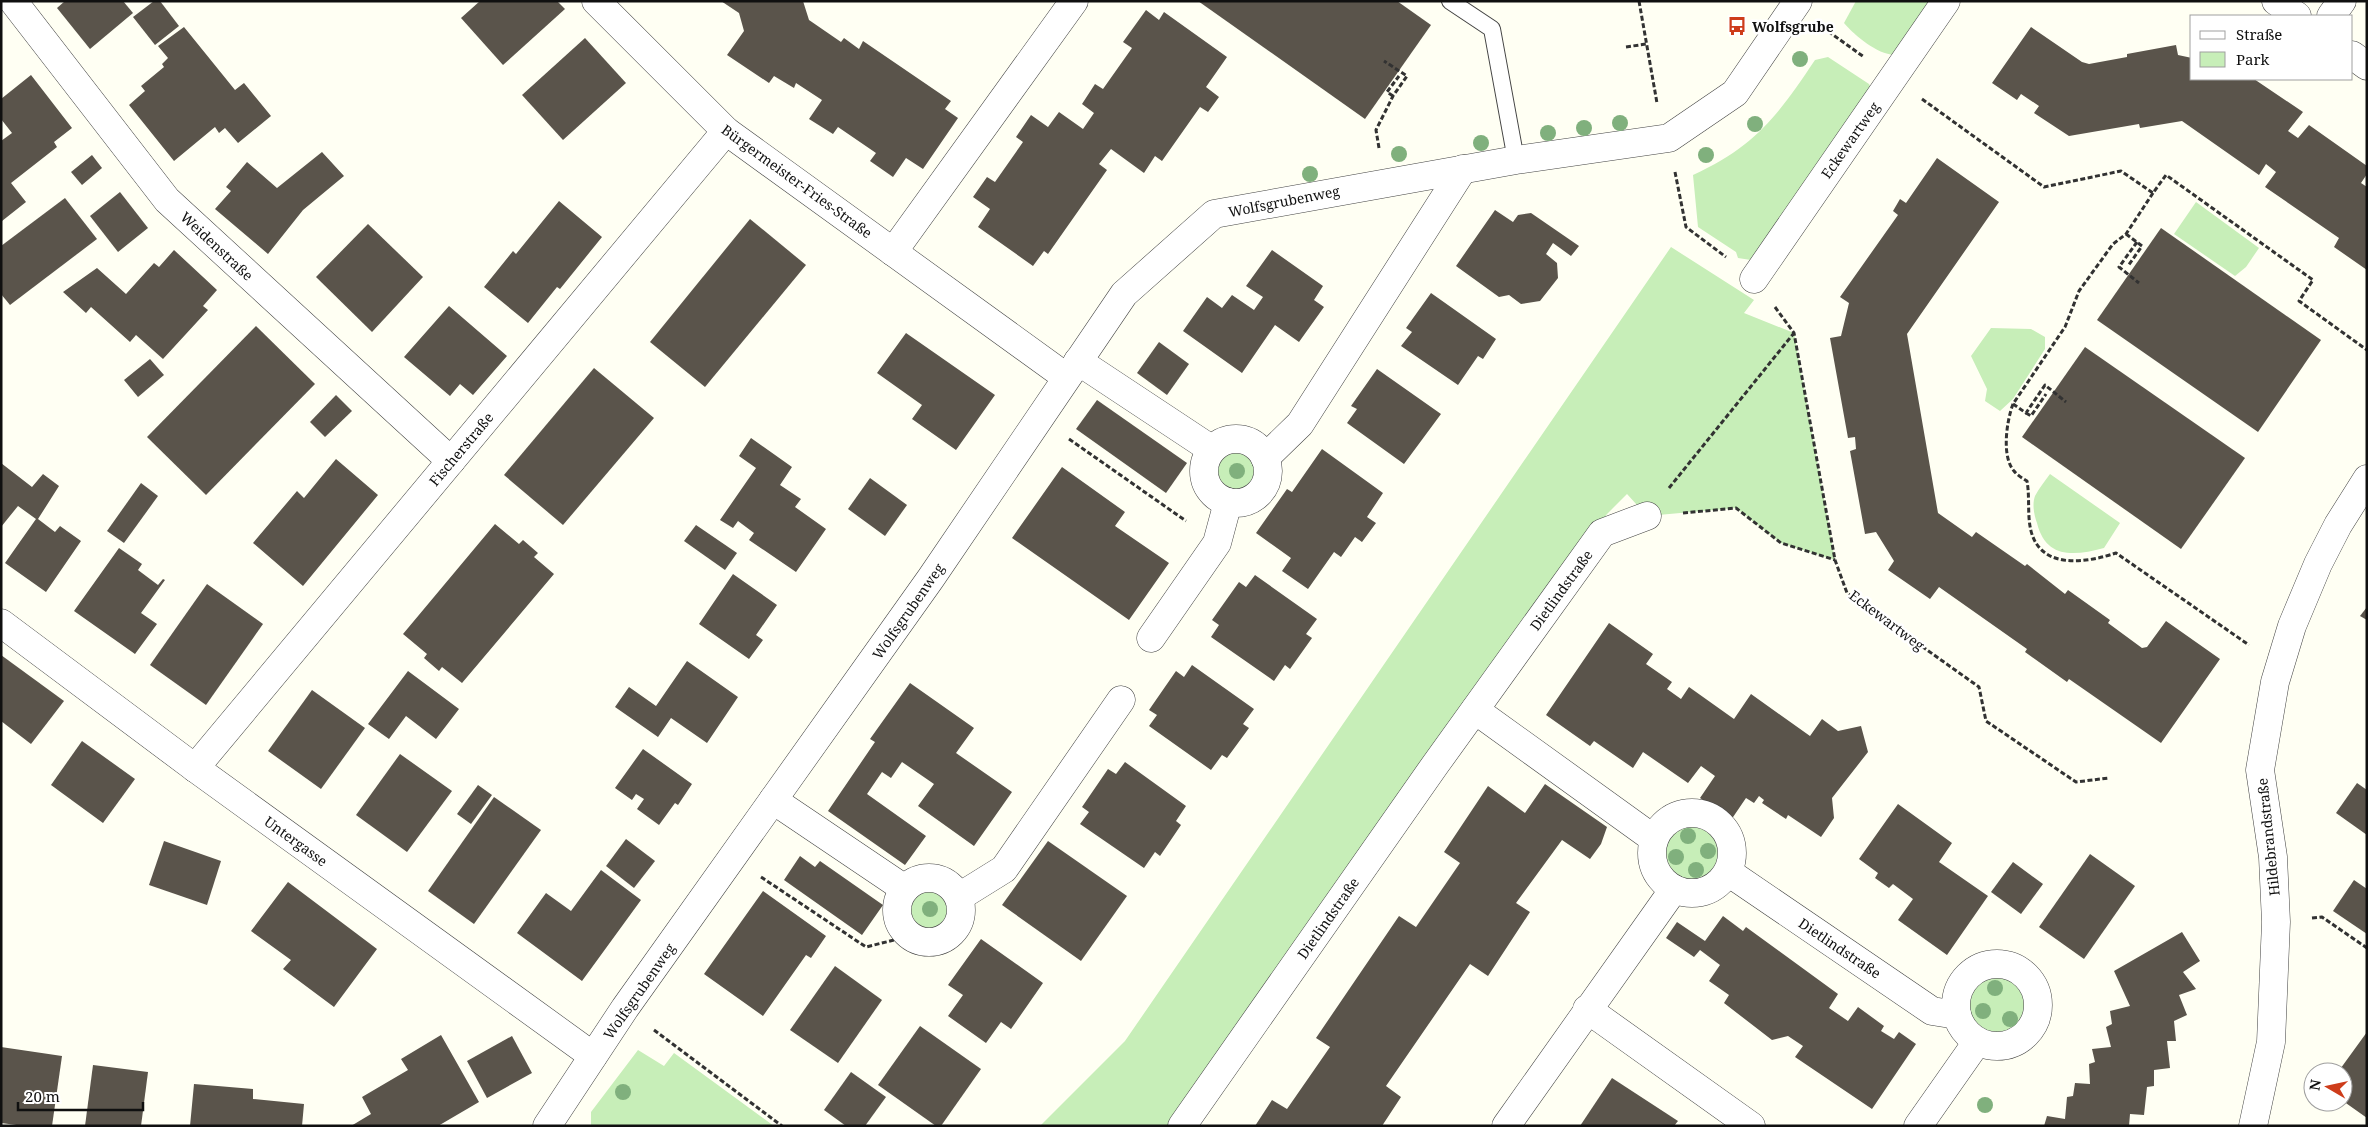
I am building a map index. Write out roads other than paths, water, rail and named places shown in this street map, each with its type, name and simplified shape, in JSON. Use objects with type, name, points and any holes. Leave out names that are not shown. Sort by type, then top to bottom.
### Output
[{"type":"street","name":"Weidenstraße","points":[[13,1],[167,200],[451,462]]},
{"type":"street","name":"Bürgermeister-Fries-Straße","points":[[596,1],[726,131],[893,252],[1072,369]]},
{"type":"street","points":[[893,252],[1074,1]]},
{"type":"street","name":"Eckewartweg","points":[[1754,279],[1946,1]]},
{"type":"street","points":[[2276,1],[2296,15]]},
{"type":"street","points":[[2333,15],[2342,1]]},
{"type":"street","name":"Wolfsgrubenweg","points":[[547,1126],[625,1008],[931,578],[1124,294],[1214,214],[1383,182],[1516,160],[1669,138],[1735,94],[1796,4]]},
{"type":"street","points":[[2353,56],[2367,66]]},
{"type":"street","name":"Fischerstraße","points":[[196,768],[726,131]]},
{"type":"street","points":[[1265,458],[1300,424],[1463,169]]},
{"type":"street","points":[[1072,369],[1211,449]]},
{"type":"street","points":[[1230,439],[1241,439],[1251,442],[1260,449],[1265,458],[1268,468],[1267,478],[1257,496],[1238,503],[1218,498],[1204,480],[1204,464],[1211,449],[1220,442],[1230,439]]},
{"type":"street","name":"Hildebrandstraße","points":[[2253,1126],[2271,1042],[2276,922],[2273,857],[2260,770],[2279,666],[2292,626],[2318,564],[2338,525],[2367,479]]},
{"type":"street","points":[[1151,638],[1217,543],[1228,502]]},
{"type":"street","name":"Dietlindstraße","points":[[1182,1126],[1474,710],[1602,533],[1647,516]]},
{"type":"street","name":"Untergasse","points":[[1,623],[196,768],[593,1056]]},
{"type":"street","points":[[959,897],[1004,869],[1121,700]]},
{"type":"street","points":[[1474,710],[1654,839]]},
{"type":"street","points":[[773,800],[905,889]]},
{"type":"street","points":[[1696,812],[1708,816],[1719,823],[1727,833],[1732,846],[1732,859],[1728,872],[1719,884],[1705,892],[1683,893],[1674,889],[1664,883],[1656,874],[1651,850],[1654,839],[1660,828],[1670,818],[1696,812]]},
{"type":"street","name":"Dietlindstraße","points":[[1728,872],[1932,1011],[1957,1015]]},
{"type":"street","points":[[934,878],[953,888],[959,897],[961,907],[960,918],[949,936],[929,942],[919,941],[910,936],[898,918],[897,908],[905,889],[919,880],[934,878]]},
{"type":"street","points":[[1506,1126],[1587,1009],[1674,889]]},
{"type":"street","points":[[1995,964],[2008,965],[2019,970],[2029,979],[2036,990],[2039,1003],[2037,1016],[2032,1028],[2012,1044],[1999,1046],[1977,1042],[1966,1033],[1957,1015],[1956,1004],[1960,986],[1972,972],[1983,966],[1995,964]]},
{"type":"street","points":[[1587,1009],[1751,1126]]},
{"type":"street","points":[[1918,1126],[1977,1042]]},
{"type":"lane","points":[[1450,1],[1492,29],[1516,160]]},
{"type":"place","name":"Wolfsgrube","points":[[1737,26]]}]
